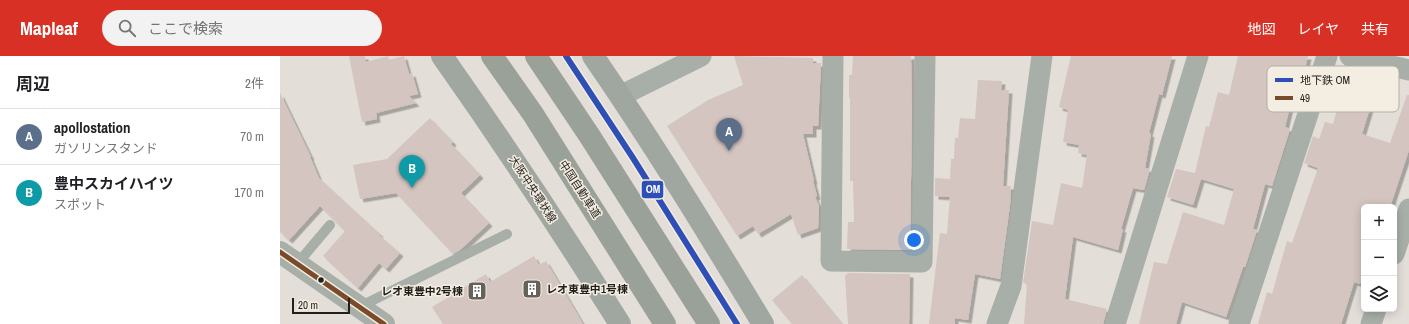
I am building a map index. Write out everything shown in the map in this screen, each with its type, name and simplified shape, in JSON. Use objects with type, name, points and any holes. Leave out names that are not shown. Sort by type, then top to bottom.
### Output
[{"type":"highway","name":"中国自動車道","points":[[492,56],[533,114],[665,324]]},
{"type":"highway","points":[[536,56],[627,193],[709,324]]},
{"type":"main road","name":"大阪中央環状線","points":[[442,56],[490,123],[620,324]]},
{"type":"main road","points":[[593,56],[699,219],[763,324]]},
{"type":"street","points":[[620,96],[701,56]]},
{"type":"street","points":[[833,56],[831,261],[922,262],[925,56]]},
{"type":"street","points":[[997,324],[1011,286],[1042,56]]},
{"type":"street","points":[[1115,324],[1198,56]]},
{"type":"street","points":[[1324,66],[1327,56]]},
{"type":"street","points":[[1350,56],[1392,66]]},
{"type":"street","points":[[1399,68],[1409,70]]},
{"type":"street","points":[[1239,324],[1309,112]]},
{"type":"street","points":[[1397,245],[1409,209]]},
{"type":"street","points":[[289,258],[384,324]]},
{"type":"street","points":[[1371,324],[1375,312]]},
{"type":"lane","points":[[289,258],[330,226]]},
{"type":"lane","points":[[359,307],[507,234]]},
{"type":"building","points":[[349,56],[365,56],[366,62],[388,56],[389,60],[404,56],[409,74],[412,73],[418,94],[409,96],[416,103],[376,113],[377,119],[362,122]]},
{"type":"building","points":[[734,56],[813,58],[813,63],[821,63],[818,126],[813,126],[813,134],[803,134],[817,196],[815,197],[819,206],[818,228],[798,235],[791,214],[758,234],[753,226],[737,236],[667,126],[708,100],[743,85]]},
{"type":"building","points":[[853,56],[911,56],[912,110],[910,250],[847,249],[848,222],[854,222],[853,181],[850,181],[849,98],[849,75],[852,75]]},
{"type":"building","points":[[1071,56],[1172,56],[1162,95],[1159,94],[1149,133],[1151,134],[1145,168],[1150,169],[1144,190],[1133,188],[1121,229],[1123,229],[1118,250],[1073,237],[1065,299],[1107,309],[1103,324],[1024,324],[1027,284],[1023,283],[1032,221],[1053,225],[1061,183],[1082,188],[1087,155],[1078,153],[1079,145],[1063,142],[1068,110],[1059,107]]},
{"type":"building","points":[[1238,56],[1308,56],[1306,66],[1267,66],[1267,112],[1289,112],[1285,127],[1290,129],[1272,186],[1265,184],[1253,229],[1257,230],[1226,317],[1182,302],[1176,324],[1139,324],[1154,262],[1167,264],[1183,212],[1224,225],[1234,189],[1201,179],[1193,205],[1167,197],[1176,169],[1195,173],[1206,126],[1209,127],[1218,92],[1229,95]]},
{"type":"building","points":[[978,80],[1002,81],[1001,90],[1009,90],[1003,186],[1011,186],[1010,205],[1000,279],[975,274],[968,320],[955,318],[955,324],[929,324],[940,233],[947,234],[950,197],[935,196],[935,178],[950,179],[951,159],[954,159],[955,138],[958,138],[960,118],[975,119]]},
{"type":"building","points":[[280,93],[311,157],[319,178],[400,253],[386,269],[379,263],[358,288],[323,256],[345,231],[320,206],[289,240],[280,232]]},
{"type":"building","points":[[1407,95],[1409,95],[1409,150],[1391,204],[1361,204],[1361,280],[1360,284],[1354,282],[1341,324],[1258,324],[1267,292],[1272,294],[1287,241],[1292,243],[1318,168],[1304,163],[1313,136],[1319,139],[1325,122],[1333,124],[1336,112],[1369,112],[1362,134],[1390,143]]},
{"type":"building","points":[[430,118],[453,142],[451,144],[480,175],[461,193],[489,223],[460,250],[453,254],[396,193],[360,199],[353,165],[387,159]]},
{"type":"building","points":[[534,256],[539,265],[546,261],[583,324],[443,324],[432,307],[486,274],[490,282]]},
{"type":"building","points":[[847,273],[910,274],[909,324],[848,324],[845,275],[847,275]]},
{"type":"building","points":[[802,275],[842,324],[792,324],[772,300]]},
{"type":"metro line","name":"OM","points":[[566,56],[633,158],[737,324]]},
{"type":"transit line","name":"49","points":[[280,252],[384,324]]},
{"type":"place","name":"apollostation","points":[[729,151]]},
{"type":"place","name":"豊中スカイハイツ","points":[[412,188]]},
{"type":"place","name":"レオ東豊中1号棟","points":[[532,289]]},
{"type":"place","name":"レオ東豊中2号棟","points":[[477,291]]}]
